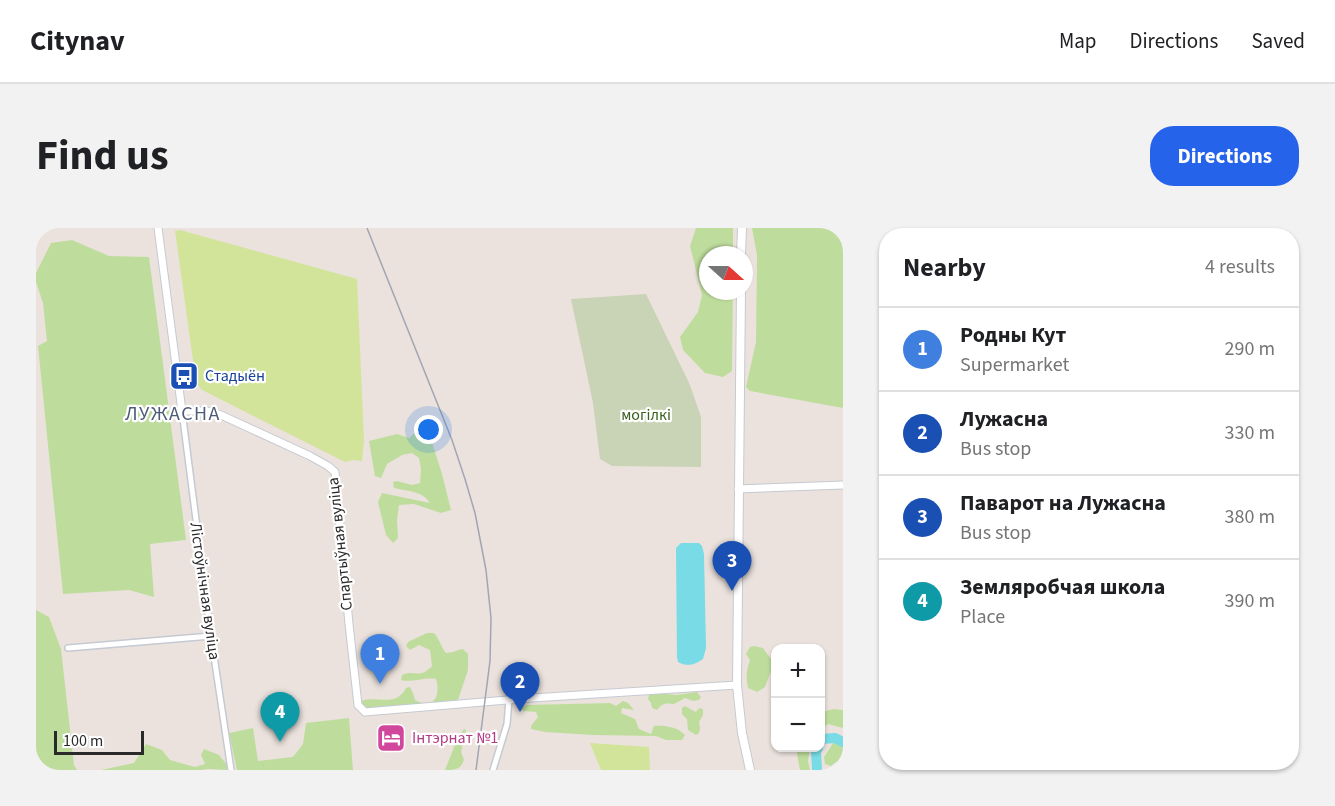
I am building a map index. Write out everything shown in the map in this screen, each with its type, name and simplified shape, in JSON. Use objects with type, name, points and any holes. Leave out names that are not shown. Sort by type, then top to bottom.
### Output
[{"type":"main road","points":[[741,246],[742,228]]},
{"type":"main road","points":[[741,300],[737,685],[742,732],[750,770]]},
{"type":"street","points":[[158,228],[182,411]]},
{"type":"street","name":"Лістоўнічная вуліца","points":[[182,411],[231,770]]},
{"type":"street","name":"Спартыўная вуліца","points":[[182,411],[206,411],[221,415],[310,456],[335,472],[358,705],[365,712],[509,700]]},
{"type":"street","points":[[738,489],[843,486]]},
{"type":"street","points":[[68,648],[211,636]]},
{"type":"street","points":[[493,770],[507,724],[509,700],[737,685]]},
{"type":"green space","points":[[696,228],[733,228],[733,246],[699,246],[699,283],[690,246]]},
{"type":"green space","points":[[752,228],[843,228],[843,408],[750,391],[746,387],[756,342],[757,255]]},
{"type":"green space","points":[[180,230],[357,279],[364,441],[362,461],[345,462],[202,390],[196,382],[175,231]]},
{"type":"green space","points":[[72,240],[109,256],[149,257],[186,540],[150,544],[154,597],[129,590],[63,594],[38,346],[47,341],[43,303],[36,282],[36,273],[51,243]]},
{"type":"green space","name":"могілкі","points":[[646,294],[690,385],[701,417],[701,467],[612,466],[600,459],[593,403],[571,299]]},
{"type":"green space","points":[[701,300],[733,300],[732,371],[723,377],[705,373],[683,350],[680,337],[698,312]]},
{"type":"green space","points":[[420,428],[428,430],[451,510],[441,513],[414,504],[399,505],[398,538],[393,543],[386,535],[378,502],[382,493],[430,503],[419,494],[394,488],[393,482],[397,481],[412,485],[420,483],[419,458],[412,453],[402,455],[387,464],[381,478],[375,476],[369,441],[397,434],[409,438]]},
{"type":"green space","points":[[36,610],[49,617],[61,649],[74,765],[77,770],[36,770]]},
{"type":"green space","points":[[427,633],[434,633],[446,653],[463,649],[468,654],[468,670],[458,700],[450,703],[368,710],[363,708],[361,701],[397,698],[406,688],[410,687],[415,700],[427,703],[434,700],[438,691],[436,679],[401,680],[402,675],[406,673],[424,672],[432,666],[430,650],[419,645],[410,650],[406,646],[408,642]]},
{"type":"green space","points":[[750,647],[763,648],[771,659],[771,671],[765,687],[757,692],[748,688],[747,671],[750,660],[746,654]]},
{"type":"green space","points":[[697,692],[701,697],[699,700],[693,701],[685,698],[674,704],[663,705],[657,710],[652,708],[648,699],[649,695],[657,693],[676,695]]},
{"type":"green space","points":[[623,701],[634,710],[622,708],[621,713],[635,719],[639,729],[651,734],[654,726],[671,727],[685,735],[682,740],[666,740],[656,736],[545,732],[531,729],[538,717],[536,712],[521,709],[526,705],[610,703],[616,706]]},
{"type":"green space","points":[[685,706],[696,712],[699,708],[703,709],[699,722],[699,733],[696,735],[688,730],[687,719],[682,714],[682,708]]},
{"type":"green space","points":[[843,710],[843,728],[828,724],[825,726],[825,711]]},
{"type":"green space","points":[[349,718],[353,770],[237,770],[229,733],[253,728],[258,761],[293,757],[303,744],[306,723]]},
{"type":"green space","points":[[464,729],[466,730],[461,752],[464,760],[457,769],[445,770],[458,737]]},
{"type":"green space","points":[[590,743],[649,747],[650,770],[601,770]]},
{"type":"green space","points":[[833,743],[843,745],[843,761],[831,766],[825,764],[824,757]]},
{"type":"green space","points":[[146,744],[162,750],[170,760],[195,767],[205,764],[201,755],[204,749],[219,755],[228,766],[228,770],[101,770],[134,763]]},
{"type":"green space","points":[[797,752],[809,752],[810,770],[800,770]]},
{"type":"water","points":[[681,543],[699,543],[704,554],[706,648],[703,659],[688,665],[678,662],[677,657],[676,548]]},
{"type":"waterway","points":[[825,739],[835,738],[843,742]]},
{"type":"waterway","points":[[816,752],[817,770]]},
{"type":"railway","points":[[367,228],[452,440],[475,513],[486,570],[491,618],[490,661],[476,770]]},
{"type":"place","name":"Стадыён","points":[[184,376]]},
{"type":"place","name":"Паварот на Лужасна","points":[[732,591]]},
{"type":"place","name":"Родны Кут","points":[[380,684]]},
{"type":"place","name":"Лужасна","points":[[520,712]]},
{"type":"place","name":"Інтэрнат №1","points":[[391,738]]},
{"type":"place","name":"Земляробчая школа","points":[[280,742]]},
{"type":"district","name":"ЛУЖАСНА","points":[[173,414]]}]
